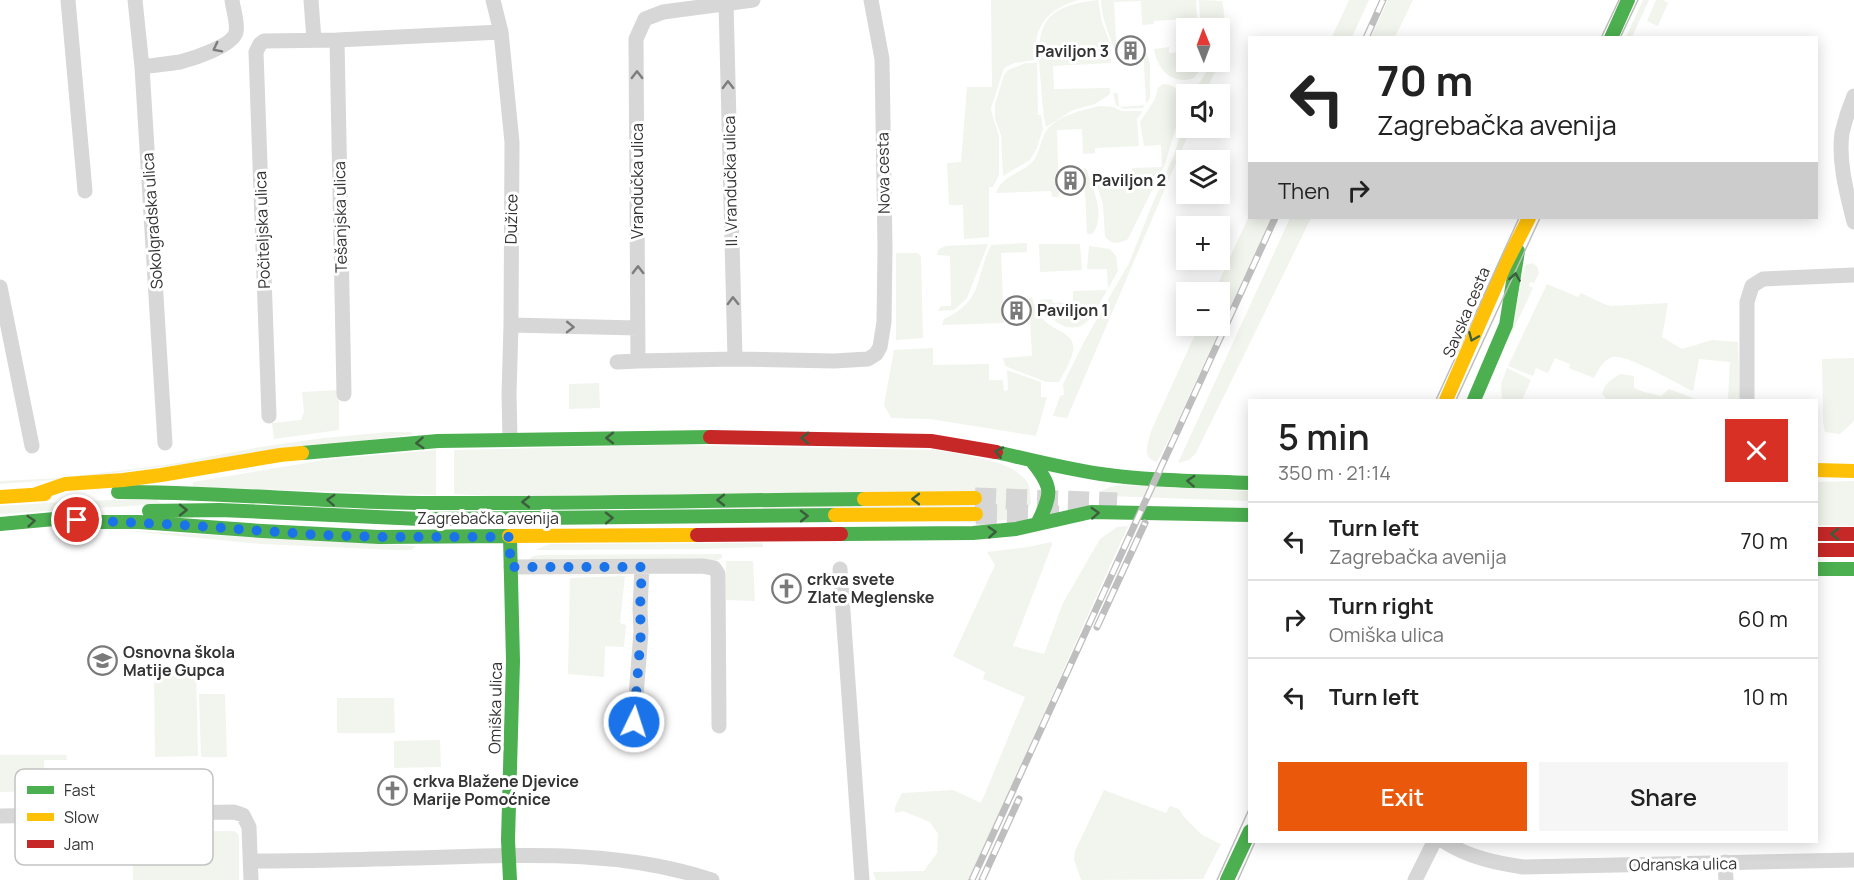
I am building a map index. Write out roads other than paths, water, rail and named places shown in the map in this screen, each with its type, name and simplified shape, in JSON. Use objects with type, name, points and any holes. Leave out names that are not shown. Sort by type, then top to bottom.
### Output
[{"type":"main road","points":[[1612,36],[1628,0]]},
{"type":"main road","name":"Savska cesta","points":[[1446,399],[1505,265],[1529,219]]},
{"type":"main road","name":"Savska cesta","points":[[1474,399],[1508,316],[1520,238]]},
{"type":"main road","points":[[1486,375],[1486,399]]},
{"type":"main road","points":[[33,495],[64,484],[161,475],[280,455],[438,441],[510,438],[748,437],[921,440],[969,446],[1077,471],[1123,477],[1248,483]]},
{"type":"main road","points":[[1031,460],[1046,478],[1049,488],[1048,503],[1037,524]]},
{"type":"main road","points":[[1818,470],[1854,471]]},
{"type":"main road","name":"Zagrebačka avenija","points":[[0,497],[92,492],[183,492],[341,501],[435,503],[975,498]]},
{"type":"main road","name":"Zagrebačka avenija","points":[[0,524],[181,510],[421,519],[976,514]]},
{"type":"main road","points":[[62,519],[319,535],[510,537],[973,533],[1000,531],[1091,513],[1248,515]]},
{"type":"main road","points":[[1818,534],[1854,534]]},
{"type":"main road","name":"Omiška ulica","points":[[510,537],[513,661],[508,855],[510,880]]},
{"type":"main road","points":[[1818,550],[1854,550]]},
{"type":"main road","points":[[1818,569],[1854,569]]},
{"type":"main road","points":[[1227,880],[1248,835]]},
{"type":"street","points":[[68,0],[85,192]]},
{"type":"street","name":"Sokolgradska ulica","points":[[135,0],[142,67],[165,443]]},
{"type":"street","points":[[142,67],[180,62],[209,52],[230,41],[237,30],[232,0]]},
{"type":"street","points":[[311,0],[314,40],[501,32]]},
{"type":"street","name":"Dužice","points":[[493,0],[501,32],[512,142],[510,438]]},
{"type":"street","name":"Vrandučka ulica","points":[[638,328],[636,39],[645,19],[663,12],[753,0]]},
{"type":"street","name":"Nova cesta","points":[[735,360],[868,359],[876,354],[880,347],[884,314],[885,249],[882,58],[871,0]]},
{"type":"street","name":"II. Vrandučka ulica","points":[[726,3],[735,360]]},
{"type":"street","name":"Počiteljska ulica","points":[[269,416],[256,52],[264,41],[314,40]]},
{"type":"street","name":"Tešanjska ulica","points":[[337,40],[344,394]]},
{"type":"street","points":[[1854,96],[1845,120],[1841,153],[1854,222]]},
{"type":"street","points":[[1747,399],[1748,302],[1752,286],[1762,279],[1854,274]]},
{"type":"street","points":[[0,287],[32,446]]},
{"type":"street","points":[[512,325],[638,328],[638,361]]},
{"type":"street","points":[[616,362],[735,360]]},
{"type":"street","points":[[510,567],[702,566],[714,568],[718,574],[719,726]]},
{"type":"street","points":[[634,722],[641,632],[642,567]]},
{"type":"street","points":[[840,569],[862,880]]},
{"type":"street","points":[[213,812],[234,812],[243,816],[249,827],[251,880]]},
{"type":"street","points":[[0,816],[15,816]]},
{"type":"street","points":[[1415,880],[1434,843]]},
{"type":"street","name":"Odranska ulica","points":[[1447,843],[1473,855],[1523,867],[1854,860]]},
{"type":"street","points":[[251,861],[508,855],[573,857],[634,861],[712,880]]},
{"type":"street","points":[[1725,862],[1726,880]]},
{"type":"tunnel","points":[[975,498],[1117,503]]},
{"type":"tunnel","points":[[976,514],[1059,516]]},
{"type":"tram line","points":[[1602,36],[1619,0]]},
{"type":"tram line","points":[[1621,36],[1638,0]]},
{"type":"tram line","points":[[1436,399],[1519,219]]},
{"type":"tram line","points":[[1456,399],[1540,219]]},
{"type":"tram line","points":[[1217,880],[1248,811]]},
{"type":"tram line","points":[[1238,880],[1255,843]]},
{"type":"railway","points":[[1367,36],[1383,0]]},
{"type":"railway","points":[[972,880],[1275,219]]},
{"type":"railway","points":[[1097,627],[1145,523]]},
{"type":"railway","points":[[982,880],[1019,799]]},
{"type":"place","name":"Paviljon 3","points":[[1130,51]]},
{"type":"place","name":"Paviljon 2","points":[[1071,180]]},
{"type":"place","name":"Paviljon 1","points":[[1016,310]]},
{"type":"place","name":"crkva svete Zlate Meglenske","points":[[786,588]]},
{"type":"place","name":"Osnovna škola Matije Gupca","points":[[102,661]]},
{"type":"place","name":"crkva Blažene Djevice Marije Pomoćnice","points":[[392,790]]}]
